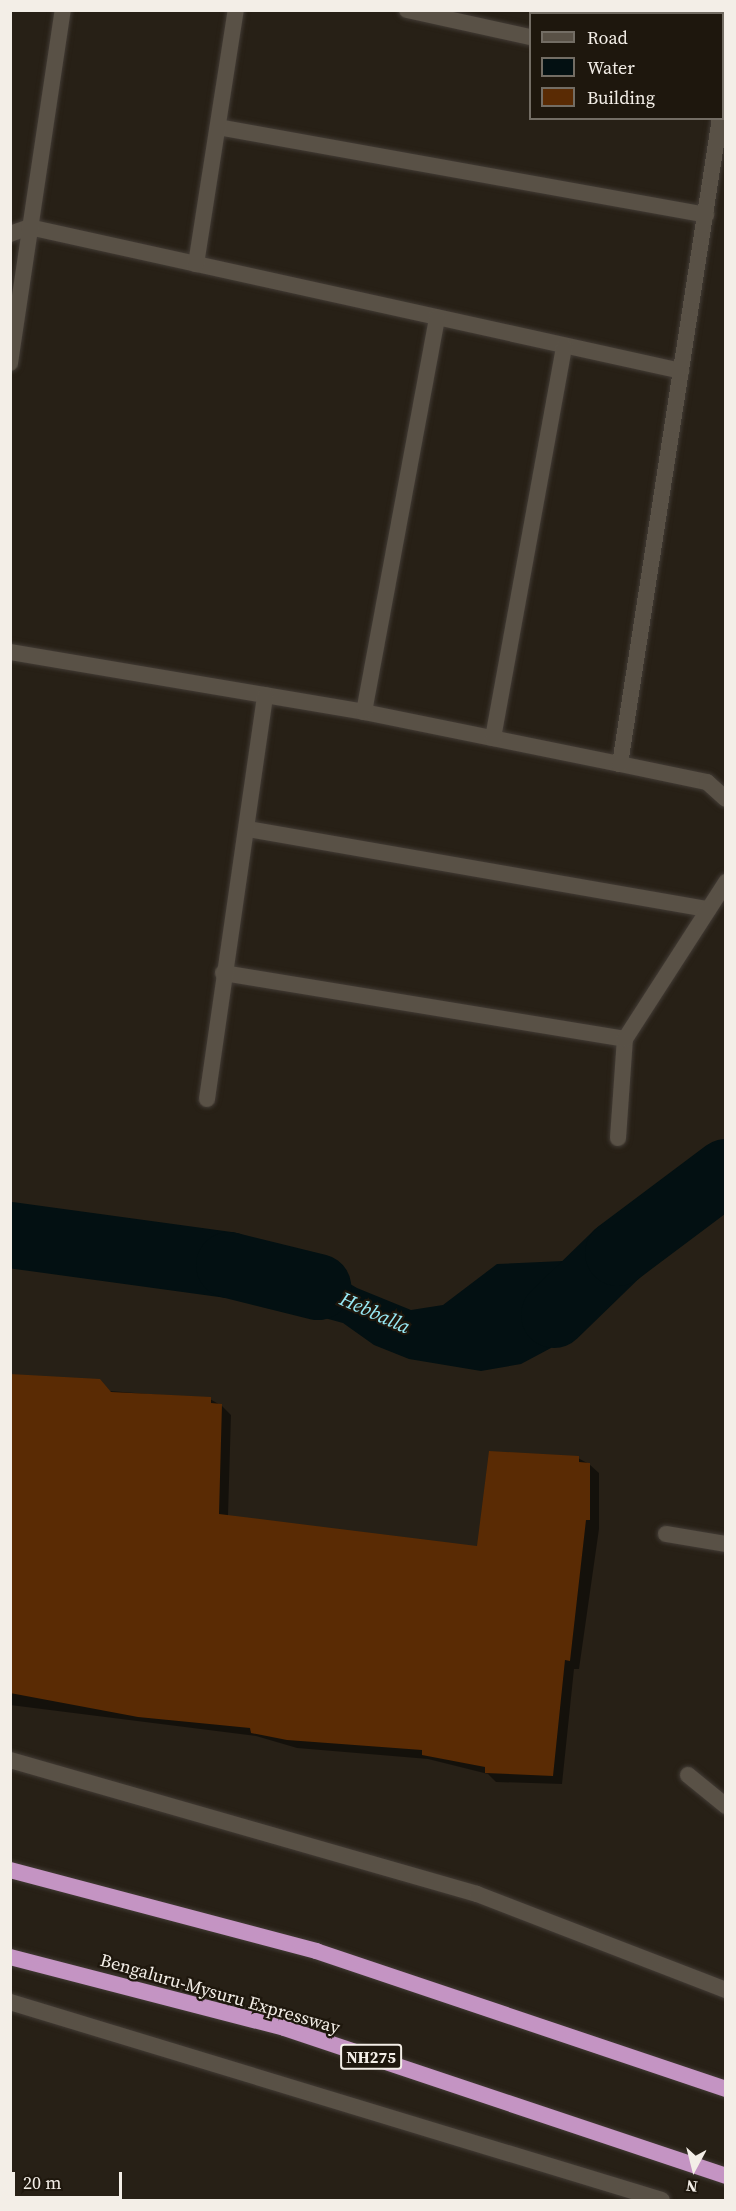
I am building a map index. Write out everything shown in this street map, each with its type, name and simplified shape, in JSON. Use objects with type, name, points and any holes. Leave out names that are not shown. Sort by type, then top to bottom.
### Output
[{"type":"highway","points":[[10,1870],[316,1951],[726,2089]]},
{"type":"highway","name":"Bengaluru-Mysuru Expressway","points":[[10,1957],[284,2028],[726,2176]]},
{"type":"street","points":[[10,363],[63,10]]},
{"type":"street","points":[[196,264],[236,10]]},
{"type":"street","points":[[407,10],[529,37]]},
{"type":"street","points":[[620,764],[720,120]]},
{"type":"street","points":[[218,127],[706,215]]},
{"type":"street","points":[[10,234],[29,227],[681,371]]},
{"type":"street","points":[[364,711],[437,318]]},
{"type":"street","points":[[493,738],[564,346]]},
{"type":"street","points":[[10,652],[364,711],[707,782],[726,799]]},
{"type":"street","points":[[207,1099],[223,973],[248,829],[265,695]]},
{"type":"street","points":[[248,829],[708,909]]},
{"type":"street","points":[[618,1138],[625,1038],[726,882]]},
{"type":"street","points":[[223,973],[625,1038]]},
{"type":"street","points":[[666,1534],[726,1544]]},
{"type":"street","points":[[10,1760],[477,1894],[726,1990]]},
{"type":"street","points":[[688,1774],[726,1806]]},
{"type":"street","points":[[10,2002],[662,2200]]},
{"type":"water","points":[[250,1245],[295,1252],[357,1288],[411,1310],[443,1305],[497,1264],[585,1260],[618,1253],[625,1267],[574,1316],[551,1348],[521,1364],[481,1371],[409,1359],[374,1345],[343,1323],[266,1302],[245,1289],[229,1265],[237,1249]]},
{"type":"building","points":[[10,1374],[100,1379],[111,1392],[211,1397],[211,1403],[222,1404],[219,1514],[477,1546],[489,1451],[579,1456],[579,1462],[590,1463],[590,1520],[586,1520],[570,1661],[565,1660],[553,1776],[485,1773],[485,1767],[422,1755],[422,1750],[287,1740],[251,1733],[250,1728],[138,1717],[10,1693]]},
{"type":"waterway","name":"Hebballa","points":[[554,1315],[618,1253],[726,1172]]},
{"type":"waterway","name":"Hebballa","points":[[10,1235],[229,1265],[318,1287]]}]
